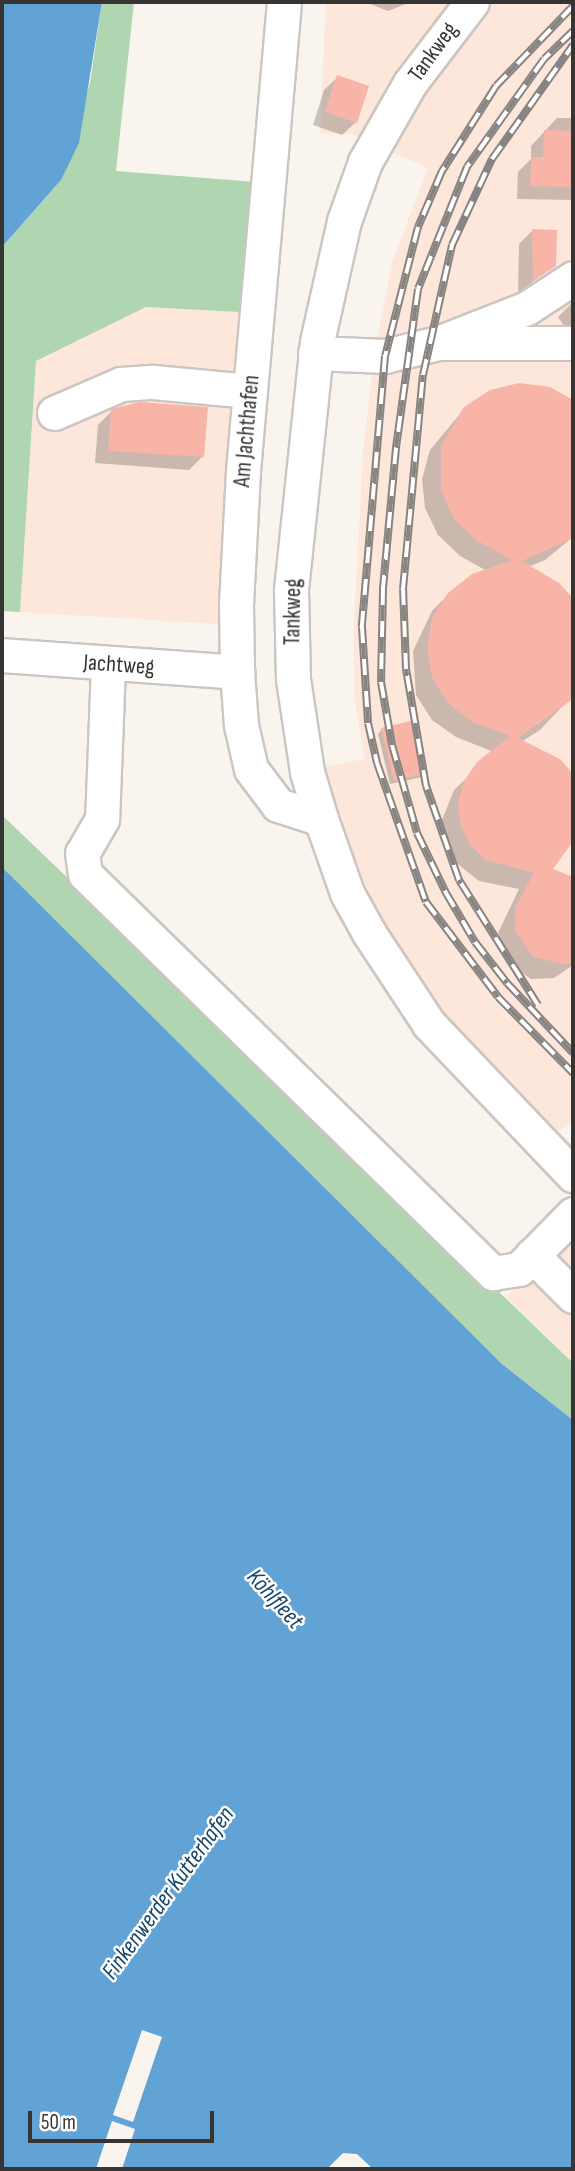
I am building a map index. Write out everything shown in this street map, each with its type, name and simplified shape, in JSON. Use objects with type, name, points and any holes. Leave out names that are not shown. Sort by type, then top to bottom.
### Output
[{"type":"street","name":"Am Jachthafen","points":[[284,2],[250,391],[236,606],[237,672],[241,725],[251,769],[278,805],[320,819]]},
{"type":"street","name":"Tankweg","points":[[472,2],[410,83],[365,162],[341,232],[315,354],[292,591],[293,679],[307,772],[320,819],[347,893],[429,1024],[573,1175]]},
{"type":"street","points":[[315,354],[385,356],[438,343],[527,308],[573,278]]},
{"type":"street","points":[[438,343],[573,343]]},
{"type":"street","points":[[54,412],[121,384],[153,382],[250,391]]},
{"type":"street","name":"Jachtweg","points":[[2,655],[108,666],[237,672]]},
{"type":"street","points":[[108,666],[102,819],[82,853],[85,874],[483,1266],[504,1275],[519,1269],[573,1214]]},
{"type":"street","points":[[532,1255],[573,1296]]},
{"type":"shaded area","points":[[326,2],[573,2],[573,1121],[557,1132],[450,1022],[388,933],[349,848],[321,767],[365,759],[354,699],[354,624],[363,453],[374,355],[392,263],[428,168],[352,134],[320,133]]},
{"type":"shaded area","points":[[146,307],[239,312],[218,624],[20,612],[36,361]]},
{"type":"shaded area","points":[[573,1222],[573,1363],[507,1297]]},
{"type":"green space","points":[[102,2],[134,2],[116,171],[256,182],[239,312],[146,307],[36,361],[20,612],[2,611],[2,247],[61,180],[90,83]]},
{"type":"green space","points":[[2,815],[573,1363],[573,1420],[502,1364],[2,867]]},
{"type":"water","points":[[2,2],[102,2],[79,143],[61,180],[2,247]]},
{"type":"water","points":[[2,867],[502,1364],[573,1420],[573,2169],[373,2169],[357,2154],[343,2153],[327,2169],[2,2169]]},
{"type":"pier","points":[[142,2030],[162,2037],[133,2122],[113,2115]]},
{"type":"pier","points":[[112,2121],[135,2129],[122,2169],[96,2169]]},
{"type":"building","points":[[337,75],[369,86],[357,123],[325,112]]},
{"type":"building","points":[[544,130],[573,131],[573,187],[530,186],[531,157],[543,157]]},
{"type":"building","points":[[532,229],[557,230],[556,266],[533,281]]},
{"type":"building","points":[[519,383],[550,387],[573,400],[573,538],[522,561],[559,583],[573,598],[573,699],[518,738],[560,759],[573,774],[573,841],[553,869],[573,877],[573,962],[564,964],[533,957],[515,931],[515,907],[534,873],[486,860],[470,845],[460,824],[458,802],[464,781],[477,762],[510,736],[472,722],[448,703],[432,678],[427,648],[432,618],[448,593],[472,574],[512,560],[476,540],[454,519],[441,491],[441,446],[464,407],[490,390]]},
{"type":"building","points":[[140,402],[208,407],[204,457],[108,451],[111,409]]},
{"type":"building","points":[[415,720],[428,773],[394,781],[381,728]]},
{"type":"railway","points":[[573,6],[496,86],[442,171],[418,227],[385,356],[362,627],[368,723],[377,763],[426,902],[498,997],[573,1073]]},
{"type":"railway","points":[[573,31],[544,59],[467,167],[418,289],[396,448],[383,589],[381,682],[392,745],[417,833],[446,893],[475,942],[507,983],[573,1053]]},
{"type":"railway","points":[[538,1005],[459,880],[426,786],[406,669],[403,589],[423,375],[452,245],[492,159],[573,45]]},
{"type":"water label","name":"Köhlfleet","points":[[275,1599]]},
{"type":"water label","name":"Finkenwerder Kutterhafen","points":[[168,1893]]}]
